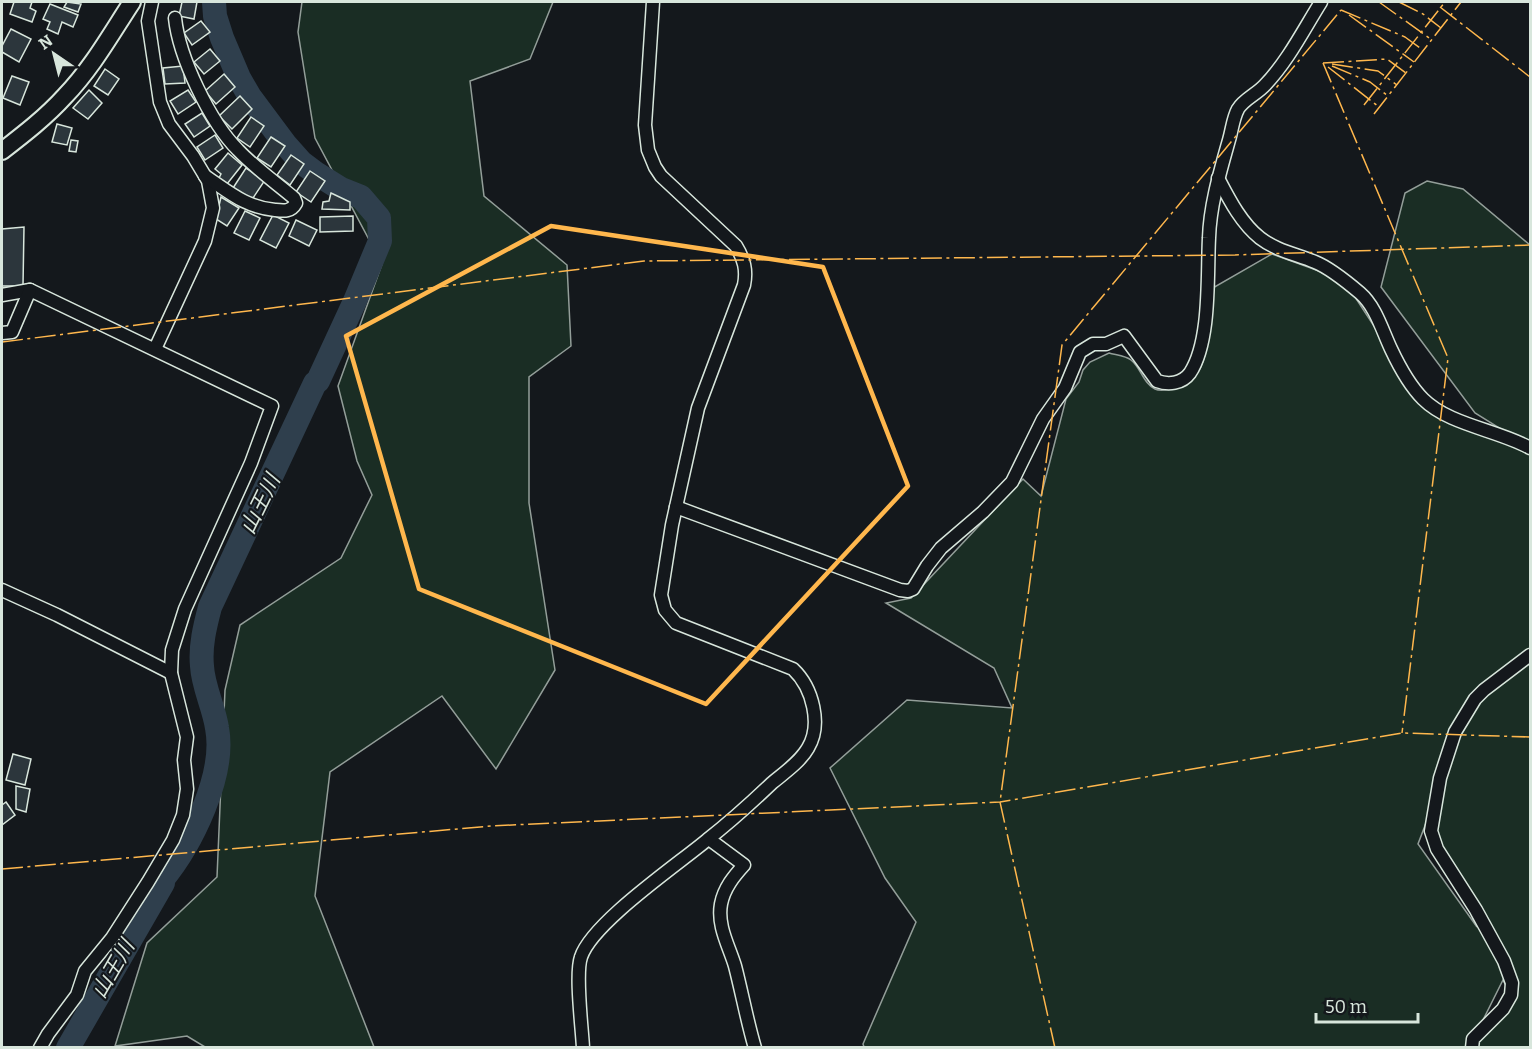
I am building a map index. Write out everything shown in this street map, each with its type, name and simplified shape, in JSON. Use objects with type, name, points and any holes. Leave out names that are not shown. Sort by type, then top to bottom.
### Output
[{"type":"main road","points":[[2,151],[41,119],[72,89],[100,52],[132,2]]},
{"type":"street","points":[[153,2],[148,21],[160,102],[169,124],[204,175],[213,200],[211,224],[200,254],[155,349]]},
{"type":"street","points":[[583,1047],[581,957],[600,927],[709,839],[804,754],[814,732],[814,715],[805,684],[793,669],[682,625],[668,615],[662,602],[662,588],[676,507],[698,408],[744,285],[745,272],[742,258],[735,246],[661,176],[648,150],[645,110],[653,2]]},
{"type":"street","points":[[676,507],[908,591],[913,589],[941,548],[983,512],[1012,482],[1043,419],[1065,388],[1082,350],[1093,344],[1106,344],[1124,336],[1157,381],[1174,383],[1182,380],[1189,374],[1198,352],[1204,321],[1210,226],[1218,178],[1238,109],[1270,80],[1321,2]]},
{"type":"street","points":[[175,18],[178,36],[190,69],[204,100],[224,134],[244,157],[294,198],[296,203],[291,209],[284,211],[254,207],[204,175]]},
{"type":"street","points":[[1218,178],[1232,203],[1259,237],[1278,249],[1317,262],[1363,295],[1380,323],[1407,378],[1424,400],[1454,419],[1517,441],[1530,448]]},
{"type":"street","points":[[2,333],[12,332],[30,290]]},
{"type":"street","points":[[2,295],[30,290],[272,406],[251,463],[185,609],[172,650],[171,673],[187,737],[184,760],[187,789],[183,814],[173,840],[148,882],[112,938],[86,971],[77,995],[40,1047]]},
{"type":"street","points":[[2,590],[57,615],[171,673]]},
{"type":"street","points":[[1472,1047],[1473,1039],[1503,1009],[1511,995],[1512,983],[1504,961],[1476,910],[1437,849],[1431,831],[1440,778],[1455,732],[1475,699],[1530,655]]},
{"type":"street","points":[[709,839],[744,865],[730,879],[721,904],[722,930],[735,965],[747,1022],[755,1047]]},
{"type":"highlighted area","points":[[551,226],[823,267],[908,486],[706,704],[419,589],[346,336]]},
{"type":"green space","points":[[302,2],[553,2],[530,59],[470,81],[484,196],[567,265],[571,346],[529,377],[529,503],[555,670],[496,769],[442,696],[330,772],[315,896],[374,1047],[205,1047],[187,1036],[115,1046],[147,943],[217,877],[225,690],[240,625],[341,558],[372,495],[357,461],[338,386],[382,264],[315,138],[298,32]]},
{"type":"green space","points":[[1427,181],[1463,189],[1530,245],[1530,447],[1475,413],[1381,287],[1405,193]]},
{"type":"green space","points":[[1272,254],[1344,280],[1415,389],[1454,419],[1530,452],[1530,1047],[1477,1047],[1473,1039],[1465,1048],[864,1047],[863,1044],[916,922],[885,878],[830,768],[907,700],[1012,708],[994,668],[886,603],[911,598],[1023,479],[1041,496],[1066,399],[1090,362],[1109,353],[1131,360],[1148,383],[1157,390],[1177,388],[1189,382],[1198,373],[1207,346],[1211,289]],"holes":[[[1436,797],[1431,831],[1477,927],[1418,844]],[[1503,980],[1511,996],[1475,1036]]]},
{"type":"building","points":[[14,2],[32,2],[30,8],[36,11],[32,22],[10,14]]},
{"type":"building","points":[[67,2],[81,4],[78,12],[64,7]]},
{"type":"building","points":[[182,2],[197,2],[194,19],[179,16]]},
{"type":"building","points":[[50,4],[78,15],[73,27],[62,22],[58,34],[47,29],[50,22],[43,19]]},
{"type":"building","points":[[201,21],[210,32],[192,45],[184,33]]},
{"type":"building","points":[[11,29],[31,39],[19,62],[2,52],[2,46]]},
{"type":"building","points":[[210,49],[220,61],[204,74],[194,62]]},
{"type":"building","points":[[183,66],[185,83],[165,84],[163,68]]},
{"type":"building","points":[[105,69],[119,79],[108,95],[94,86]]},
{"type":"building","points":[[224,74],[235,87],[216,104],[205,91]]},
{"type":"building","points":[[12,76],[29,82],[20,105],[3,98]]},
{"type":"building","points":[[89,90],[102,103],[88,119],[73,108]]},
{"type":"building","points":[[188,90],[196,102],[178,114],[170,101]]},
{"type":"building","points":[[240,96],[252,109],[232,129],[219,116]]},
{"type":"building","points":[[202,113],[210,126],[194,137],[185,124]]},
{"type":"building","points":[[251,117],[264,126],[250,147],[237,138]]},
{"type":"building","points":[[57,124],[72,128],[67,145],[52,142]]},
{"type":"building","points":[[215,135],[223,148],[205,160],[197,147]]},
{"type":"building","points":[[271,137],[285,146],[271,167],[257,158]]},
{"type":"building","points":[[71,140],[78,141],[76,152],[69,151]]},
{"type":"building","points":[[228,153],[242,165],[227,184],[219,178],[221,174],[215,169]]},
{"type":"building","points":[[291,155],[304,164],[290,185],[277,175]]},
{"type":"building","points":[[246,168],[265,180],[249,204],[233,188]]},
{"type":"building","points":[[310,171],[325,181],[311,202],[296,192]]},
{"type":"building","points":[[331,193],[350,202],[350,210],[322,209],[323,202],[329,201]]},
{"type":"building","points":[[221,197],[239,208],[227,226],[216,219]]},
{"type":"building","points":[[245,211],[260,218],[249,240],[234,233]]},
{"type":"building","points":[[273,215],[289,223],[276,248],[260,240]]},
{"type":"building","points":[[353,216],[353,231],[320,232],[320,217]]},
{"type":"building","points":[[296,220],[317,230],[309,246],[289,236]]},
{"type":"building","points":[[24,227],[23,286],[2,286],[2,229]]},
{"type":"building","points":[[13,754],[31,759],[25,785],[6,780]]},
{"type":"building","points":[[16,786],[30,789],[26,812],[16,809]]},
{"type":"building","points":[[6,802],[15,815],[2,825],[2,805]]},
{"type":"waterway","name":"山王川","points":[[68,1048],[163,883],[162,880],[195,829],[204,808],[216,767],[218,747],[216,720],[204,682],[202,666],[202,644],[210,607],[315,383],[318,381],[380,241],[379,218],[361,197],[341,189],[301,162],[250,97],[222,38],[215,16],[214,2]]},
{"type":"power","points":[[1379,2],[1432,40]]},
{"type":"power","points":[[1399,2],[1423,14],[1441,28]]},
{"type":"power","points":[[1364,105],[1445,2]]},
{"type":"power","points":[[1374,114],[1461,2]]},
{"type":"power","points":[[1440,7],[1530,77]]},
{"type":"power","points":[[1341,10],[1405,37],[1423,50]]},
{"type":"power","points":[[1055,1048],[1000,802],[1062,345],[1341,10]]},
{"type":"power","points":[[1349,15],[1414,62]]},
{"type":"power","points":[[1323,63],[1387,59],[1406,73]]},
{"type":"power","points":[[1323,63],[1448,358],[1402,733]]},
{"type":"power","points":[[1332,64],[1378,71],[1397,85]]},
{"type":"power","points":[[1332,66],[1370,82],[1388,96]]},
{"type":"power","points":[[1328,67],[1379,107]]},
{"type":"power","points":[[2,342],[644,261],[1235,255],[1530,245]]},
{"type":"power","points":[[2,869],[491,826],[1000,802],[1402,733],[1530,737]]}]
